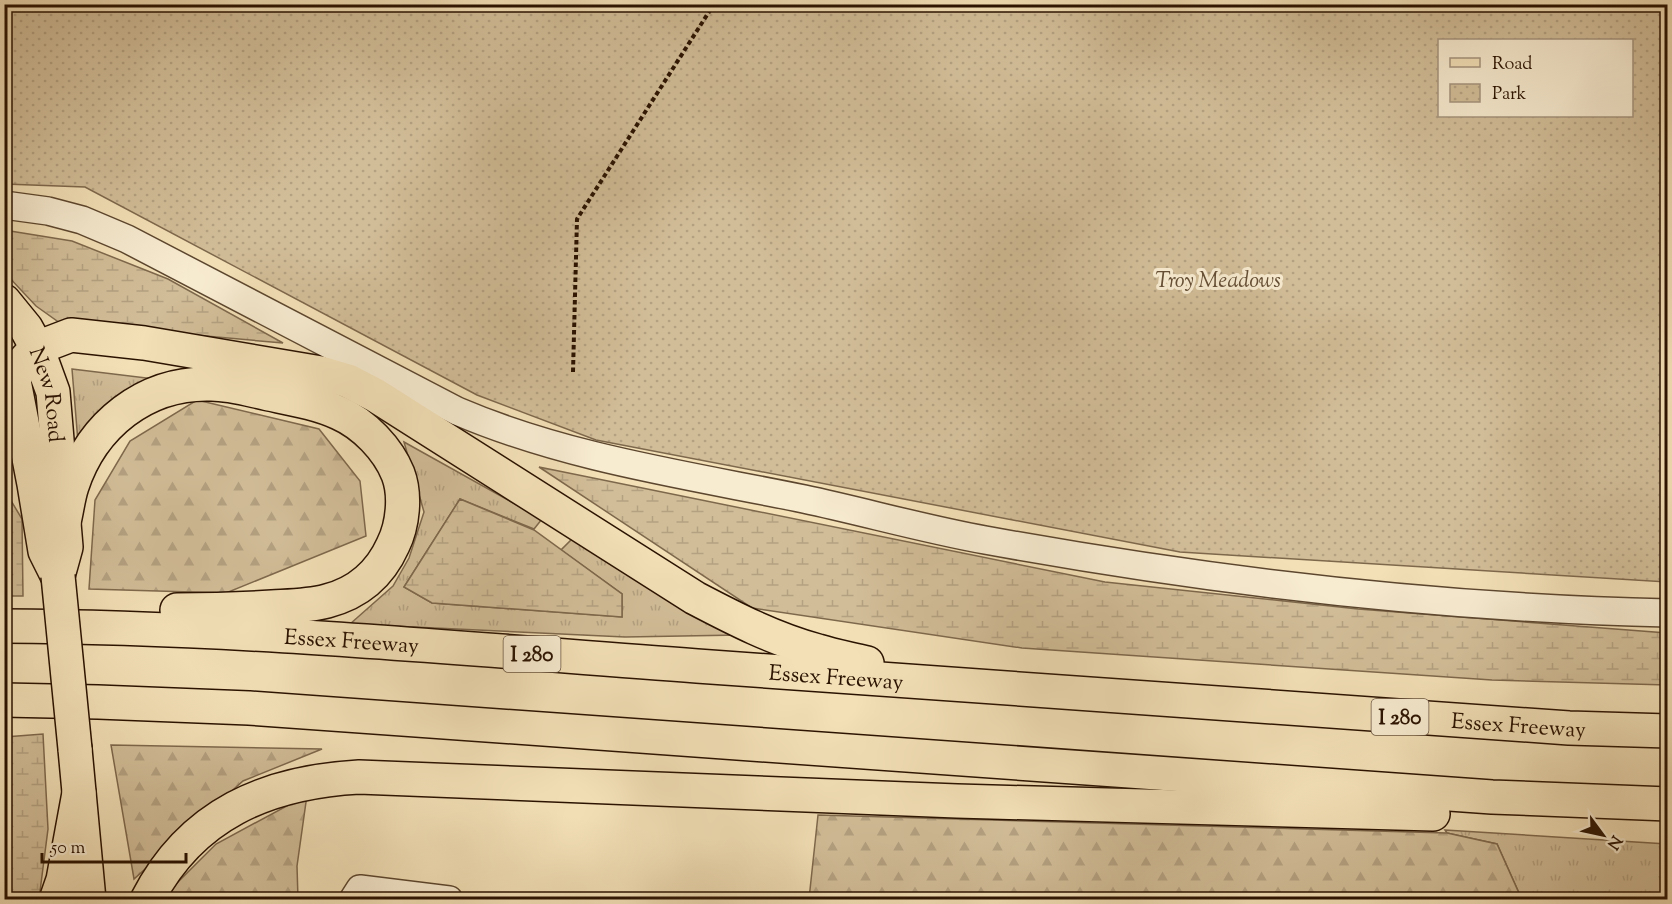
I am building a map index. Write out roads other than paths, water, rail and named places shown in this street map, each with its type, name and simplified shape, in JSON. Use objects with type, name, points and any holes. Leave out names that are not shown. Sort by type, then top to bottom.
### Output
[{"type":"main road","name":"New Road","points":[[4,301],[26,328],[37,348],[50,379],[55,404],[52,523],[66,547],[58,576],[89,900]]},
{"type":"main road","points":[[4,354],[37,348],[71,334],[235,357],[321,373],[348,381],[375,395],[695,598],[734,619],[775,637],[817,651],[974,687]]},
{"type":"main road","points":[[4,611],[220,610],[326,602],[363,584],[376,573],[398,536],[402,516],[402,495],[398,475],[384,450],[364,428],[341,414],[316,404],[140,364],[71,358],[37,348]]},
{"type":"main road","points":[[4,462],[52,523],[72,487],[86,454],[101,432],[123,412],[160,391],[186,385],[212,384],[237,387]]},
{"type":"main road","name":"Essex Freeway","points":[[4,626],[344,639],[974,687],[1569,728],[1668,731]]},
{"type":"main road","points":[[4,700],[249,708],[1491,798],[1668,804]]},
{"type":"main road","points":[[147,900],[170,862],[194,837],[221,815],[257,796],[325,779],[359,777],[553,787],[957,801],[1466,814],[1491,798]]},
{"type":"main road","points":[[56,900],[63,879],[79,793]]},
{"type":"street","points":[[6,206],[48,211],[82,220],[127,239],[457,411],[499,429],[586,454],[807,500],[930,530],[1178,572],[1345,593],[1468,604],[1565,611],[1668,613]]},
{"type":"street","points":[[353,900],[360,890],[450,900]]},
{"type":"park label","name":"Troy Meadows","points":[[1218,279]]}]
